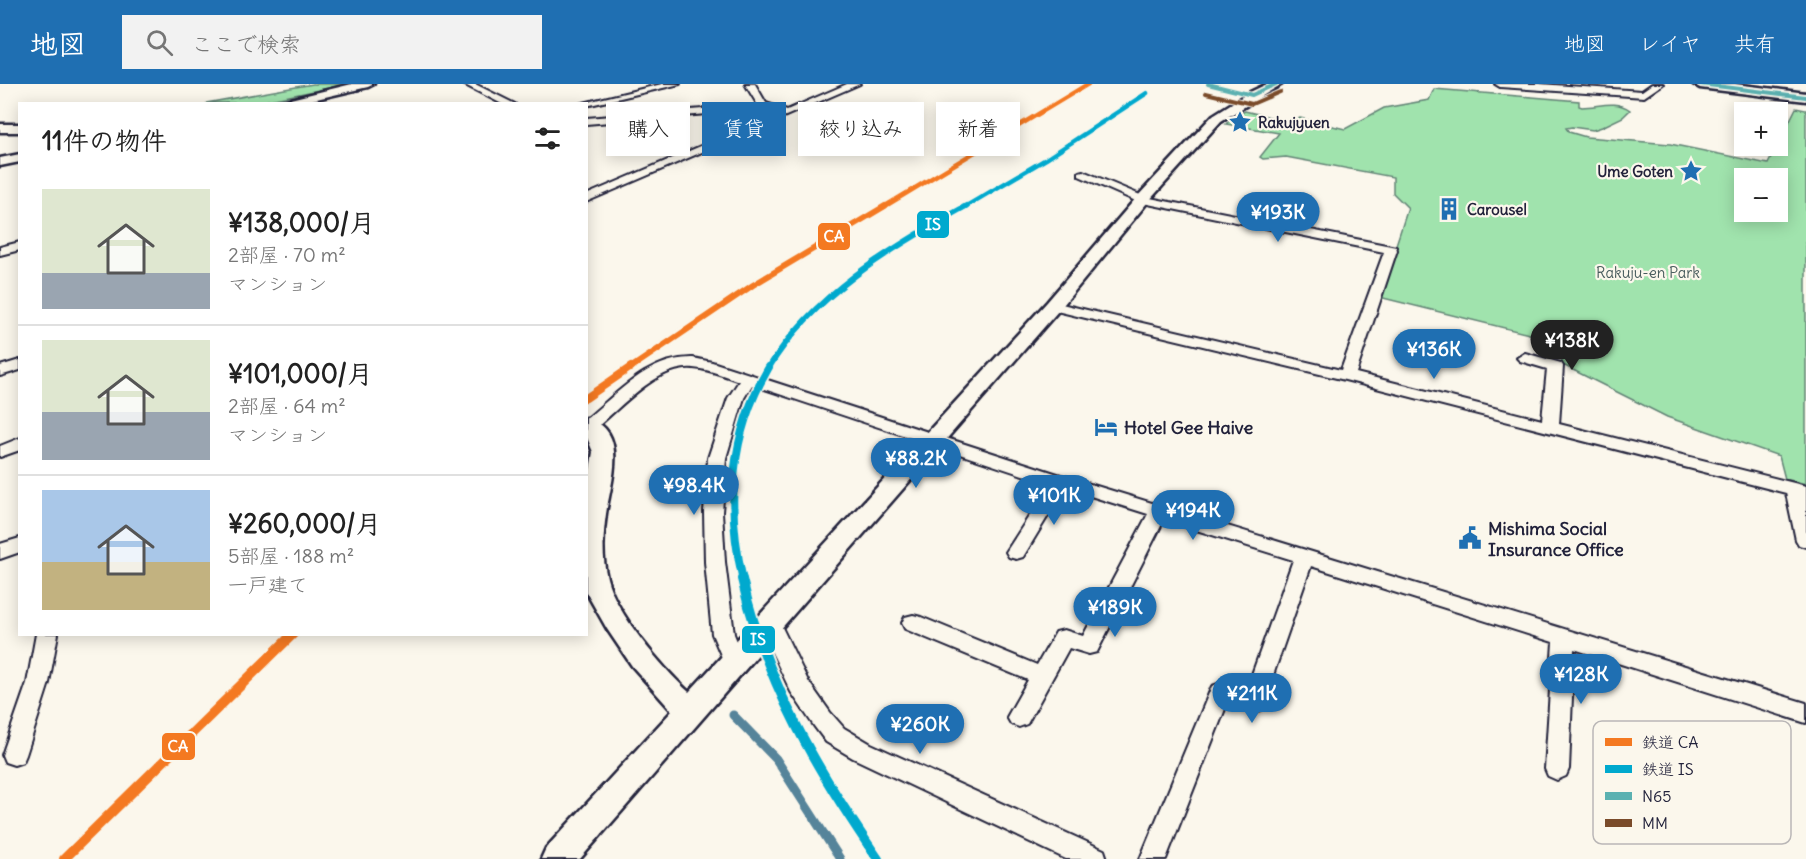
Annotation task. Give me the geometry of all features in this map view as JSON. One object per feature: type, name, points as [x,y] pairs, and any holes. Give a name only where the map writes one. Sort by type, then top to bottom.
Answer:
[{"type":"main road","points":[[1700,84],[1806,97]]},
{"type":"street","points":[[285,102],[368,84]]},
{"type":"street","points":[[468,84],[507,102]]},
{"type":"street","points":[[588,103],[675,84]]},
{"type":"street","points":[[750,84],[762,105],[788,113]]},
{"type":"street","points":[[558,859],[1053,306],[1142,200],[1217,117],[1252,95],[1276,84]]},
{"type":"street","points":[[1500,84],[1644,94],[1658,84]]},
{"type":"street","points":[[1734,84],[1790,94]]},
{"type":"street","points":[[588,198],[849,85]]},
{"type":"street","points":[[588,121],[702,112]]},
{"type":"street","points":[[0,128],[18,128]]},
{"type":"street","points":[[0,162],[18,158]]},
{"type":"street","points":[[1083,174],[1142,200],[1391,250],[1347,376]]},
{"type":"street","points":[[0,251],[18,246]]},
{"type":"street","points":[[1053,306],[1347,376],[1800,490],[1806,540]]},
{"type":"street","points":[[1525,358],[1556,366],[1550,427]]},
{"type":"street","points":[[691,709],[675,698],[636,650],[602,598],[594,578],[592,537],[595,507],[605,472],[604,446],[597,432],[588,424],[664,366],[688,362],[707,364],[1061,481],[1806,713]]},
{"type":"street","points":[[0,371],[18,366]]},
{"type":"street","points":[[734,661],[723,634],[715,562],[713,512],[717,458],[736,398],[748,378]]},
{"type":"street","points":[[0,452],[18,444]]},
{"type":"street","points":[[1016,552],[1061,481]]},
{"type":"street","points":[[1019,717],[1064,638],[1089,646],[1159,511]]},
{"type":"street","points":[[0,552],[18,545]]},
{"type":"street","points":[[1153,859],[1220,692],[1252,703],[1304,557]]},
{"type":"street","points":[[769,623],[799,686],[835,735],[862,752],[1094,859]]},
{"type":"street","points":[[913,623],[1042,676]]},
{"type":"street","points":[[14,755],[38,683],[46,636]]},
{"type":"street","points":[[1557,769],[1564,638]]},
{"type":"green space","points":[[313,84],[348,84],[260,102],[212,102]]},
{"type":"green space","name":"Rakuju-en Park","points":[[1434,89],[1579,101],[1579,106],[1582,107],[1618,105],[1630,110],[1623,117],[1602,127],[1593,130],[1566,128],[1569,132],[1586,137],[1670,144],[1768,164],[1772,156],[1788,156],[1788,124],[1796,108],[1806,110],[1806,484],[1785,479],[1779,456],[1667,417],[1561,364],[1563,353],[1559,351],[1560,347],[1545,338],[1379,297],[1408,208],[1393,193],[1393,177],[1286,157],[1263,159],[1260,157],[1279,133],[1226,124],[1233,117],[1245,111],[1291,122],[1300,118],[1345,129],[1384,108],[1429,100]]},
{"type":"waterway","points":[[733,715],[776,759],[840,859]]},
{"type":"rail line","name":"CA","points":[[588,397],[753,285],[1088,84]]},
{"type":"rail line","name":"IS","points":[[878,859],[826,781],[803,741],[764,657],[750,613],[740,567],[733,508],[735,461],[742,425],[759,384],[784,346],[815,311],[848,281],[907,240],[1028,170],[1147,93]]},
{"type":"rail line","name":"CA","points":[[64,859],[291,636]]},
{"type":"transit line","name":"N65","points":[[1208,84],[1252,95],[1276,84]]},
{"type":"transit line","name":"N65","points":[[1700,84],[1806,97]]},
{"type":"transit line","name":"MM","points":[[1206,93],[1252,104],[1280,92]]},
{"type":"place","name":"Rakujyuen","points":[[1240,122]]},
{"type":"place","name":"Ume Goten","points":[[1691,171]]},
{"type":"place","name":"Carousel","points":[[1449,209]]},
{"type":"place","name":"Hotel Gee Haive","points":[[1106,427]]},
{"type":"place","name":"Mishima Social Insurance Office","points":[[1470,538]]}]
